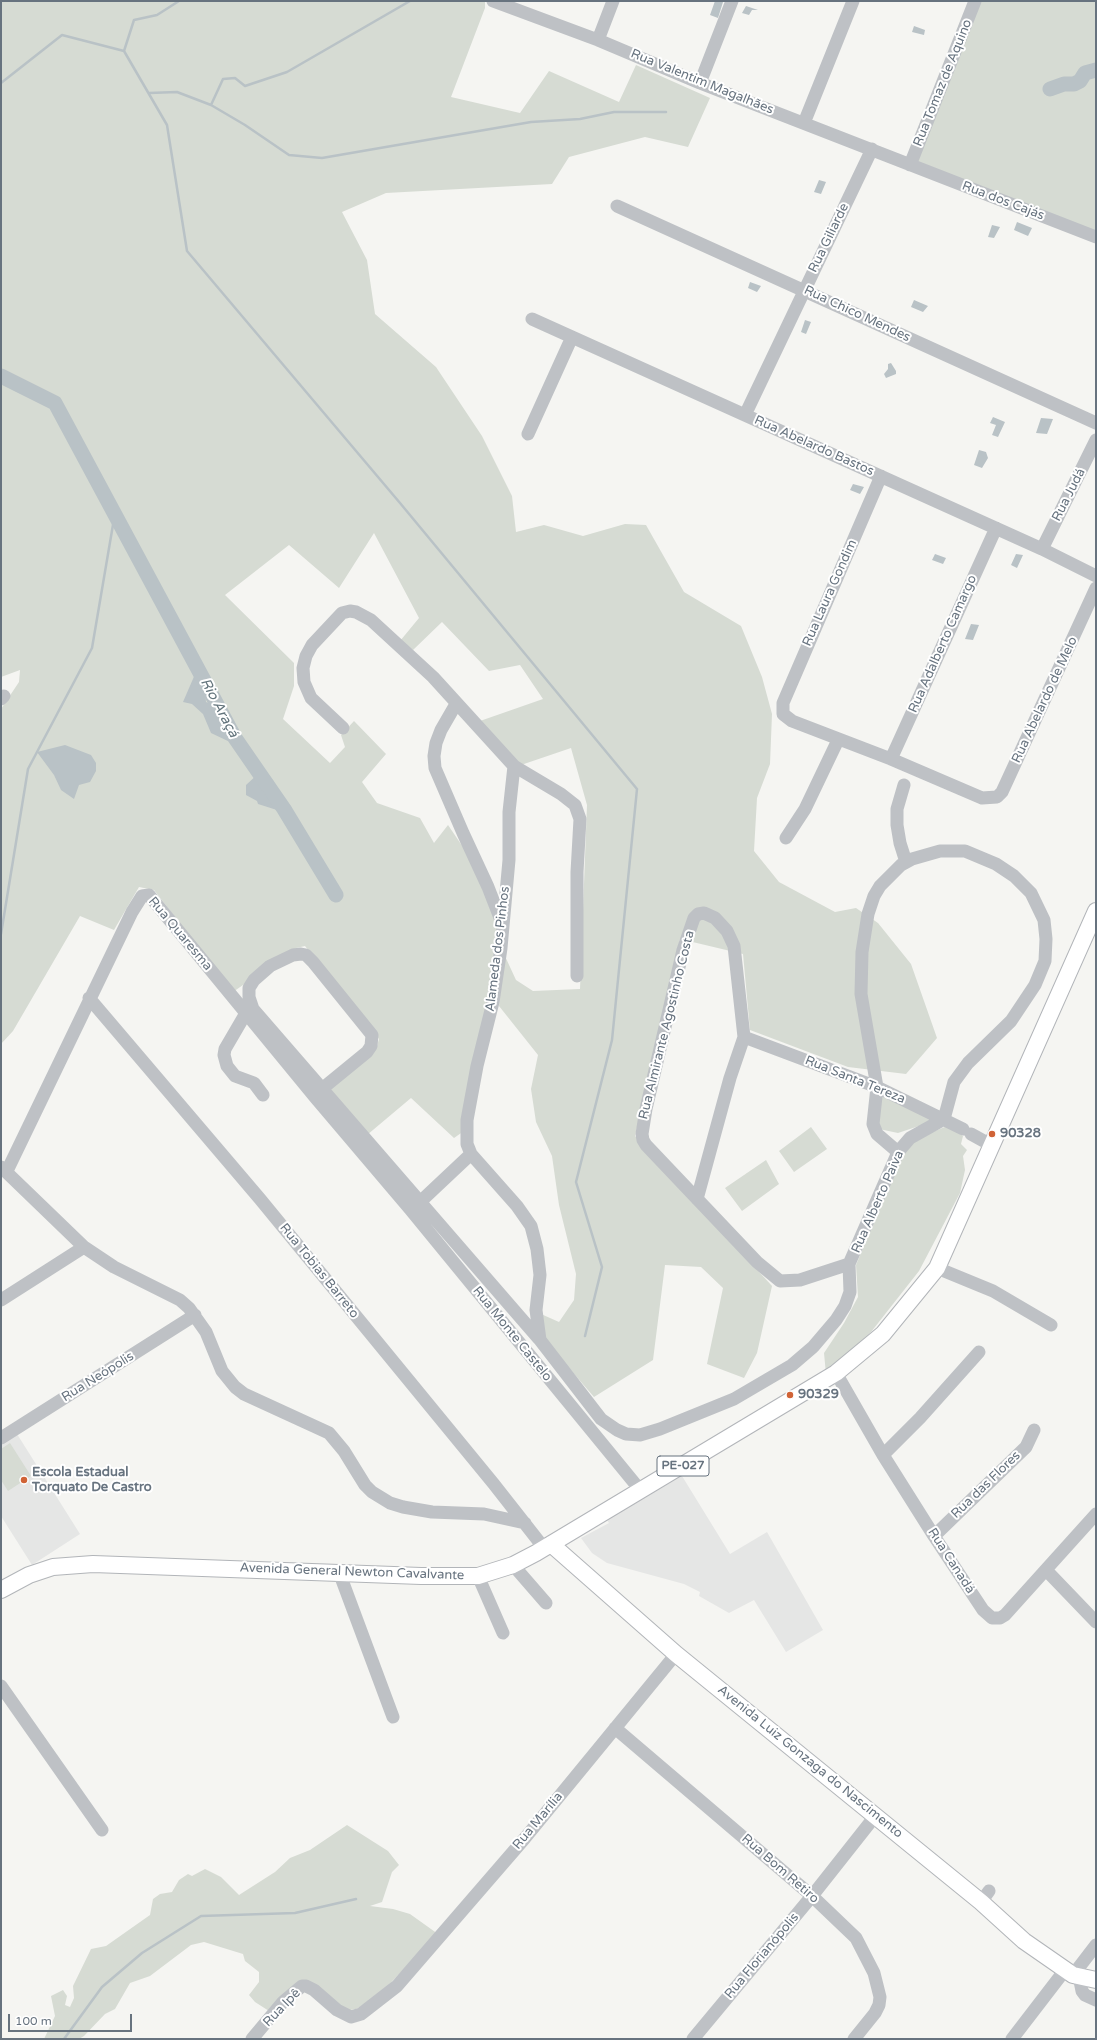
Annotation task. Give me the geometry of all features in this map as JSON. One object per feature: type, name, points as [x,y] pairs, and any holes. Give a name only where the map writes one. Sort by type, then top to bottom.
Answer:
[{"type":"main road","name":"Avenida General Newton Cavalvante","points":[[1,1590],[30,1575],[47,1569],[83,1564],[142,1564],[421,1576],[478,1576],[513,1565],[547,1546],[836,1373],[882,1334],[937,1268],[990,1145],[1096,911]]},
{"type":"main road","name":"Avenida Luiz Gonzaga do Nascimento","points":[[547,1546],[676,1654],[876,1816],[985,1896],[1024,1941],[1072,1974]]},
{"type":"main road","points":[[1072,1974],[1096,1980]]},
{"type":"street","name":"Rua Valentim Magalhães","points":[[492,1],[598,40],[700,83],[910,164]]},
{"type":"street","points":[[598,40],[614,1]]},
{"type":"street","points":[[700,83],[732,1]]},
{"type":"street","points":[[804,122],[853,1]]},
{"type":"street","name":"Rua Tomaz de Aquino","points":[[910,164],[975,1]]},
{"type":"street","name":"Rua Giliarde","points":[[746,415],[804,289],[872,149]]},
{"type":"street","name":"Rua dos Cajás","points":[[910,164],[1096,237]]},
{"type":"street","name":"Rua Chico Mendes","points":[[617,206],[804,289],[1096,423]]},
{"type":"street","name":"Rua Abelardo Bastos","points":[[532,319],[996,528],[1096,576]]},
{"type":"street","points":[[528,434],[572,337]]},
{"type":"street","name":"Rua Judá","points":[[1042,549],[1096,440]]},
{"type":"street","name":"Rua Laura Gondim","points":[[838,740],[792,721],[781,711],[811,634],[881,476]]},
{"type":"street","name":"Rua Adalberto Camargo","points":[[891,759],[996,528]]},
{"type":"street","name":"Rua Abelardo de Melo","points":[[891,759],[982,798],[997,796],[1002,792],[1096,588]]},
{"type":"street","points":[[343,728],[310,698],[304,682],[303,668],[306,656],[312,645],[342,613],[350,611],[356,612],[371,620],[434,677],[456,704],[514,766],[570,800],[578,812],[580,830],[577,845],[577,976]]},
{"type":"street","points":[[456,704],[440,730],[434,756],[436,768],[463,833],[488,887],[503,927]]},
{"type":"street","points":[[786,838],[805,809],[838,740],[891,759]]},
{"type":"street","name":"Alameda dos Pinhos","points":[[471,1154],[467,1144],[468,1120],[477,1066],[493,1002],[503,927],[509,860],[509,812],[514,766]]},
{"type":"street","points":[[904,785],[897,809],[897,825],[900,843],[906,862]]},
{"type":"street","points":[[898,1152],[880,1138],[874,1129],[877,1087],[861,994],[862,952],[868,914],[874,896],[890,875],[906,862],[940,851],[965,851],[996,864],[1014,876],[1031,894],[1044,920],[1046,939],[1045,961],[1035,986],[1011,1021],[968,1063],[954,1082],[944,1119]]},
{"type":"street","name":"Rua Quaresma","points":[[4,1169],[132,912],[142,896],[146,894],[153,898],[246,1013],[383,1177]]},
{"type":"street","name":"Rua Almirante Agostinho Costa","points":[[744,1037],[734,946],[727,931],[715,918],[704,913],[698,914],[694,918],[683,950],[652,1080],[642,1134],[646,1145],[757,1262],[780,1281],[800,1280],[850,1264]]},
{"type":"street","points":[[323,1088],[368,1052],[371,1046],[372,1035],[306,954],[294,955],[270,966],[254,980],[249,988],[250,1004],[253,1009],[540,1340],[601,1419],[626,1434],[640,1435],[714,1409],[792,1365],[813,1347],[836,1320],[845,1306],[850,1292],[850,1264]]},
{"type":"street","name":"Rua Tobias Barreto","points":[[89,998],[260,1199],[525,1523],[547,1546]]},
{"type":"street","points":[[246,1013],[225,1049],[224,1055],[227,1066],[236,1076],[254,1083],[263,1095]]},
{"type":"street","points":[[697,1199],[730,1078],[744,1037]]},
{"type":"street","name":"Rua Santa Tereza","points":[[744,1037],[877,1087],[944,1119],[990,1145]]},
{"type":"street","name":"Rua Alberto Paiva","points":[[850,1264],[898,1152],[910,1138],[944,1119]]},
{"type":"street","points":[[420,1202],[471,1154],[517,1206],[531,1226],[540,1275],[536,1321],[540,1340]]},
{"type":"street","points":[[4,1169],[60,1226],[84,1247],[114,1267],[180,1300],[195,1315],[206,1332],[222,1371],[236,1388],[244,1394],[329,1434],[344,1451],[365,1485],[372,1492],[390,1503],[403,1507],[432,1512],[484,1514],[525,1523]]},
{"type":"street","name":"Rua Monte Castelo","points":[[383,1177],[641,1491]]},
{"type":"street","points":[[1,1300],[84,1247]]},
{"type":"street","points":[[937,1268],[993,1291],[1051,1325]]},
{"type":"street","name":"Rua Neópolis","points":[[1,1438],[195,1315]]},
{"type":"street","points":[[883,1455],[920,1418],[979,1352]]},
{"type":"street","name":"Rua Canadá","points":[[836,1373],[883,1455],[934,1536],[983,1610],[992,1618],[1000,1618],[1005,1615],[1096,1514]]},
{"type":"street","name":"Rua das Flores","points":[[934,1536],[1026,1446],[1034,1430]]},
{"type":"street","points":[[513,1565],[546,1603]]},
{"type":"street","points":[[1046,1570],[1096,1622]]},
{"type":"street","points":[[339,1572],[393,1717]]},
{"type":"street","points":[[478,1576],[503,1633]]},
{"type":"street","name":"Rua Marília","points":[[314,1990],[337,2010],[352,2017],[361,2014],[397,1986],[525,1838],[676,1654]]},
{"type":"street","points":[[1,1686],[102,1830]]},
{"type":"street","name":"Rua Bom Retiro","points":[[615,1728],[812,1896],[856,1938],[879,1986],[879,2005],[854,2039]]},
{"type":"street","name":"Rua Florianópolis","points":[[692,2039],[812,1896],[876,1816]]},
{"type":"street","points":[[1012,2039],[1072,1974],[1096,1945]]},
{"type":"street","points":[[1072,1974],[1085,1995],[1096,2000]]},
{"type":"street","name":"Rua Ipê","points":[[252,2039],[283,2002],[298,1989],[306,1986],[314,1990]]},
{"type":"shaded area","points":[[1,1],[485,1],[485,8],[451,97],[520,113],[549,71],[619,102],[636,65],[710,98],[688,147],[645,137],[569,157],[552,184],[386,193],[342,212],[367,260],[375,314],[436,367],[482,436],[512,496],[516,532],[544,525],[583,536],[625,524],[646,525],[684,592],[741,626],[762,677],[772,714],[770,764],[757,798],[754,851],[779,882],[835,912],[856,908],[878,923],[911,964],[937,1038],[906,1074],[848,1067],[750,1030],[743,954],[680,939],[635,1136],[772,1286],[757,1353],[744,1378],[707,1364],[723,1288],[701,1267],[665,1265],[653,1360],[594,1397],[544,1339],[541,1314],[559,1322],[574,1300],[576,1274],[559,1205],[552,1156],[536,1122],[531,1089],[538,1055],[499,1006],[504,954],[516,980],[533,991],[580,989],[587,805],[571,748],[521,765],[480,721],[543,699],[520,665],[489,671],[442,622],[413,650],[400,641],[419,618],[374,533],[339,588],[289,545],[225,595],[294,663],[294,686],[283,719],[330,763],[345,747],[341,735],[354,721],[386,754],[362,782],[377,803],[420,818],[434,843],[448,825],[467,853],[500,930],[464,1131],[454,1138],[411,1098],[367,1135],[327,1088],[377,1046],[379,1039],[305,946],[296,948],[233,992],[154,890],[139,887],[114,930],[80,916],[13,1031],[1,1044],[1,709],[19,682],[20,670],[1,677]]},
{"type":"shaded area","points":[[715,1],[723,2],[718,18],[710,15]]},
{"type":"shaded area","points":[[980,1],[1096,1],[1096,232],[916,163]]},
{"type":"shaded area","points":[[746,6],[758,10],[752,10],[749,15],[742,13]]},
{"type":"shaded area","points":[[914,26],[925,30],[924,35],[912,32]]},
{"type":"shaded area","points":[[819,180],[826,182],[821,194],[814,192]]},
{"type":"shaded area","points":[[1017,222],[1032,228],[1028,236],[1014,230]]},
{"type":"shaded area","points":[[992,225],[1000,227],[994,238],[988,237]]},
{"type":"shaded area","points":[[750,282],[761,286],[757,292],[748,288]]},
{"type":"shaded area","points":[[914,300],[928,306],[923,312],[911,307]]},
{"type":"shaded area","points":[[805,320],[811,322],[806,334],[801,332]]},
{"type":"shaded area","points":[[891,363],[896,371],[896,374],[886,378],[884,374],[888,369],[888,364]]},
{"type":"shaded area","points":[[993,417],[1005,422],[998,437],[992,435],[996,425],[990,423]]},
{"type":"shaded area","points":[[1041,418],[1053,419],[1047,434],[1036,433]]},
{"type":"shaded area","points":[[979,450],[986,452],[988,458],[982,468],[974,465]]},
{"type":"shaded area","points":[[853,484],[864,487],[860,494],[850,490]]},
{"type":"shaded area","points":[[935,554],[946,558],[943,564],[932,560]]},
{"type":"shaded area","points":[[1016,554],[1023,555],[1017,568],[1011,565]]},
{"type":"shaded area","points":[[971,624],[979,625],[973,640],[965,639]]},
{"type":"shaded area","points":[[199,665],[203,672],[206,702],[215,706],[231,724],[235,738],[230,742],[211,733],[203,714],[192,704],[183,702]]},
{"type":"shaded area","points":[[65,745],[91,755],[96,763],[96,771],[90,782],[79,785],[74,799],[61,790],[54,775],[37,752]]},
{"type":"shaded area","points":[[259,773],[273,780],[276,792],[273,796],[276,804],[282,805],[284,809],[282,818],[280,811],[258,804],[257,801],[246,795],[246,785]]},
{"type":"shaded area","points":[[879,1090],[933,1117],[925,1124],[898,1133],[879,1129]]},
{"type":"shaded area","points":[[947,1126],[963,1136],[961,1144],[967,1150],[963,1156],[965,1170],[960,1193],[919,1271],[871,1332],[826,1374],[824,1353],[844,1323],[858,1297],[856,1265],[895,1170],[911,1141]]},
{"type":"shaded area","points":[[811,1127],[827,1149],[794,1172],[779,1151]]},
{"type":"shaded area","points":[[766,1160],[779,1184],[742,1211],[725,1188]]},
{"type":"shaded area","name":"Escola Estadual Torquato De Castro","points":[[17,1434],[80,1534],[32,1565],[1,1516],[1,1445]]},
{"type":"shaded area","points":[[10,1443],[31,1476],[8,1491],[1,1480],[1,1449]]},
{"type":"shaded area","points":[[682,1476],[730,1554],[767,1532],[823,1630],[786,1652],[754,1600],[729,1613],[699,1596],[700,1592],[684,1584],[607,1563],[592,1553],[581,1538],[609,1523],[607,1520]]},
{"type":"shaded area","points":[[347,1825],[388,1851],[399,1865],[392,1872],[382,1902],[370,1906],[393,1909],[410,1914],[438,1934],[374,2000],[356,2009],[344,2011],[300,1983],[269,2011],[255,2002],[249,1995],[259,1982],[259,1972],[245,1961],[243,1954],[204,1942],[191,1945],[150,1976],[130,1983],[115,2009],[105,2014],[84,2036],[79,2039],[44,2039],[55,2016],[51,1996],[63,1990],[67,1996],[65,2005],[70,2007],[74,1998],[73,1986],[91,1949],[106,1946],[150,1915],[153,1899],[160,1894],[172,1892],[179,1880],[188,1874],[192,1876],[205,1869],[221,1877],[239,1895],[275,1872],[290,1858],[310,1850]]},
{"type":"waterway","points":[[124,51],[134,20],[157,15],[179,1]]},
{"type":"waterway","points":[[211,105],[223,79],[235,78],[245,86],[287,72],[410,1]]},
{"type":"waterway","points":[[1,83],[62,35],[124,51],[167,125],[187,251],[400,503],[637,789],[612,1040],[576,1182],[602,1267],[585,1336]]},
{"type":"waterway","points":[[1050,89],[1064,84],[1074,84],[1080,81],[1085,73],[1096,70]]},
{"type":"waterway","points":[[149,93],[177,92],[211,105],[245,125],[289,155],[322,158],[531,122],[580,119],[614,112],[666,112]]},
{"type":"waterway","name":"Rio Araçá","points":[[1,376],[55,403],[235,738],[284,809],[336,895]]},
{"type":"waterway","name":"Rio Araçá","points":[[1,934],[28,769],[92,648],[115,513]]},
{"type":"waterway","points":[[64,2039],[102,1987],[142,1953],[201,1916],[295,1913],[356,1899]]},
{"type":"place","name":"90328","points":[[992,1134]]},
{"type":"place","name":"90329","points":[[790,1395]]},
{"type":"place","name":"Escola Estadual Torquato De Castro","points":[[24,1480]]}]
